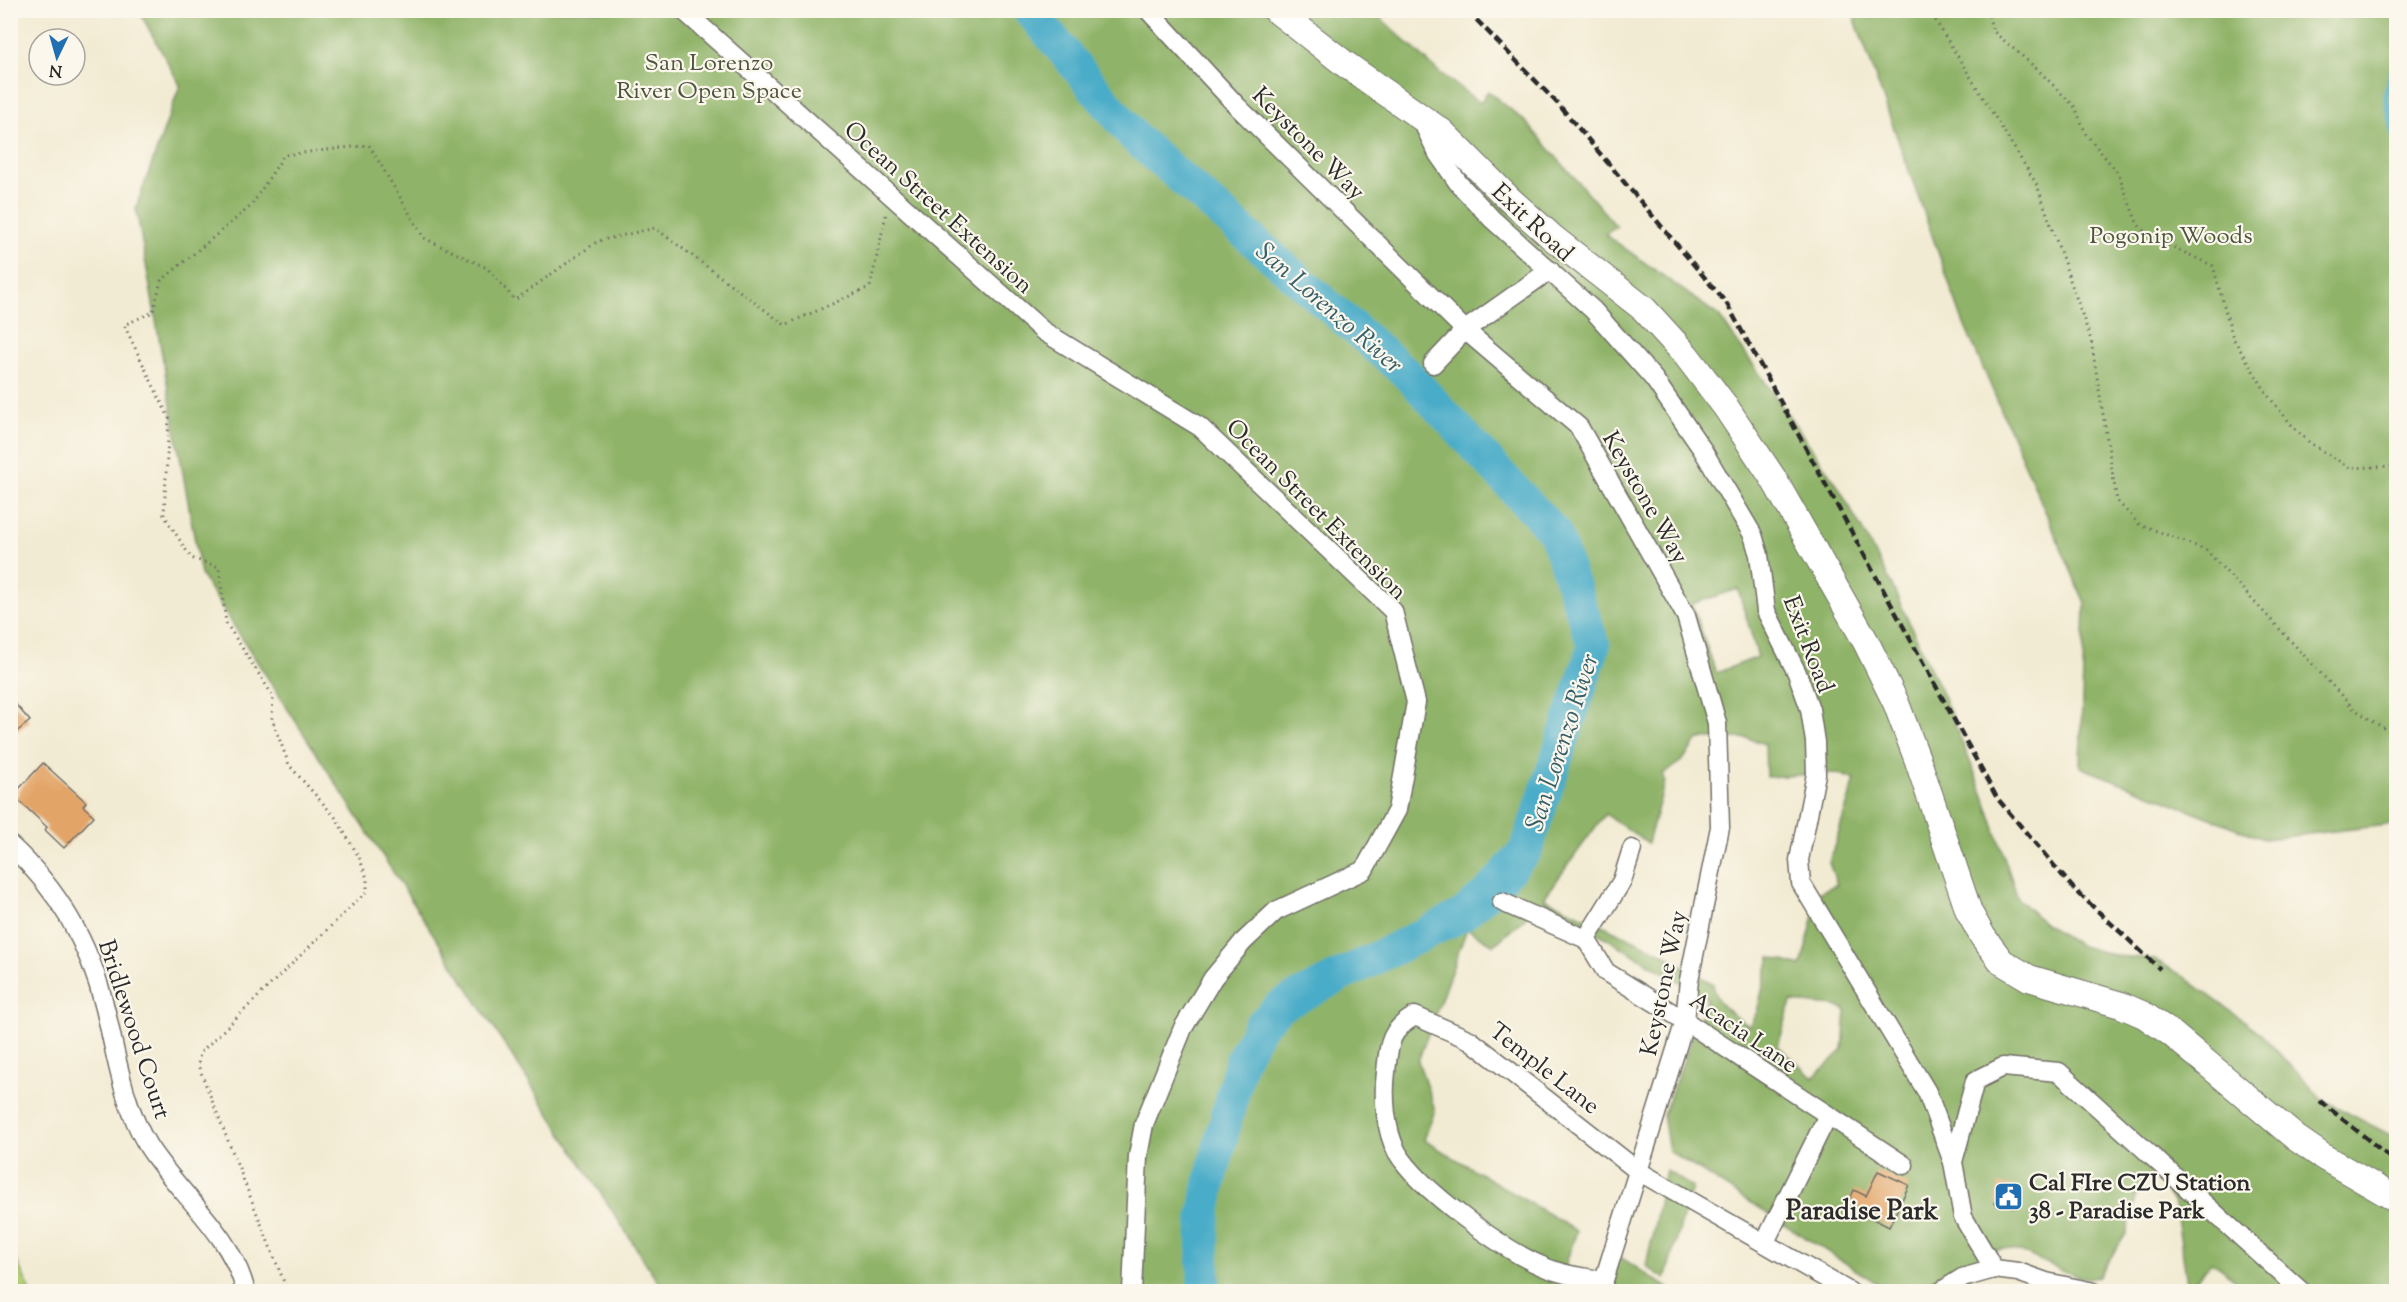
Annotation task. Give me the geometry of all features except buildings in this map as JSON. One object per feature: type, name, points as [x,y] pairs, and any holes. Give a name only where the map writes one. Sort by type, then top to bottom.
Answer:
[{"type":"main road","points":[[1276,10],[1336,57],[1442,132],[1509,199],[1553,238],[1644,309],[1686,354],[1725,406],[1773,478],[1866,642],[1896,703],[1969,912],[1983,937],[2002,962],[2028,978],[2129,1009],[2172,1034],[2325,1158],[2397,1198]]},
{"type":"street","name":"Ocean Street Extension","points":[[683,10],[1043,331],[1200,427],[1393,611],[1416,702],[1397,810],[1364,870],[1276,911],[1243,942],[1214,978],[1183,1028],[1143,1124],[1137,1156],[1132,1292]]},
{"type":"street","name":"Keystone Way","points":[[1148,10],[1238,107],[1465,330],[1579,427],[1686,616],[1717,723],[1720,827],[1689,980],[1685,1021],[1604,1280]]},
{"type":"street","name":"Exit Road","points":[[1419,115],[1438,154],[1459,184],[1492,219],[1550,270],[1622,339],[1654,379],[1702,449],[1753,535],[1759,555],[1766,611],[1797,673],[1810,709],[1815,742],[1816,774],[1799,860],[1801,883],[1927,1092],[1953,1162],[1963,1217],[1994,1269]]},
{"type":"street","points":[[1433,364],[1465,330],[1550,270]]},
{"type":"street","name":"Bridlewood Court","points":[[10,845],[44,880],[78,932],[91,960],[104,1004],[126,1098],[147,1144],[171,1178],[227,1243],[241,1270],[246,1292]]},
{"type":"street","points":[[1502,902],[1586,939],[1622,882],[1632,849]]},
{"type":"street","name":"Acacia Lane","points":[[1586,939],[1606,972],[1685,1021],[1827,1117],[1904,1165]]},
{"type":"street","name":"Temple Lane","points":[[1604,1280],[1579,1278],[1544,1267],[1510,1250],[1419,1181],[1396,1150],[1388,1124],[1384,1088],[1390,1040],[1402,1023],[1416,1016],[1470,1040],[1638,1171]]},
{"type":"street","points":[[1953,1162],[1975,1081],[2003,1067],[2060,1072],[2302,1292]]},
{"type":"street","points":[[1765,1242],[1827,1117]]},
{"type":"street","points":[[1638,1171],[1850,1292]]},
{"type":"street","points":[[1940,1292],[1962,1278],[1994,1269],[2018,1272],[2046,1282],[2094,1292]]},
{"type":"path","points":[[1929,10],[2037,185],[2091,340],[2117,501],[2139,524],[2206,550],[2354,709],[2397,736]]},
{"type":"path","points":[[1987,10],[1993,31],[2037,69],[2075,107],[2086,134],[2118,173],[2137,224],[2147,235],[2213,266],[2233,338],[2269,397],[2295,429],[2310,443],[2350,468],[2397,466]]},
{"type":"path","points":[[288,1292],[198,1065],[200,1053],[366,891],[367,878],[359,857],[335,817],[289,765],[272,718],[273,696],[226,623],[219,567],[191,558],[164,515],[169,418],[124,325],[153,312],[161,281],[250,206],[284,155],[369,145],[424,238],[487,268],[515,300],[598,241],[655,228],[784,325],[870,287],[891,196]]},
{"type":"green space","name":"San Lorenzo River Open Space","points":[[139,11],[1373,11],[1439,72],[1480,103],[1488,91],[1527,123],[1617,227],[1605,234],[1719,316],[1838,486],[1888,577],[1944,698],[1984,796],[2018,899],[2046,925],[2079,945],[2116,956],[2154,959],[2181,975],[2258,1031],[2323,1100],[2396,1138],[2396,1291],[2236,1291],[2241,1284],[2211,1262],[2188,1289],[2175,1205],[2154,1171],[2140,1183],[2126,1234],[2098,1277],[2071,1274],[2026,1254],[2000,1249],[1985,1258],[1961,1291],[1889,1291],[1669,1151],[1663,1115],[1707,998],[1544,901],[1494,945],[1467,929],[1418,1061],[1435,1110],[1424,1140],[1577,1231],[1560,1280],[1579,1291],[664,1291],[201,575],[136,208],[180,85]],"holes":[[[1738,589],[1758,657],[1716,673],[1692,604]],[[1747,738],[1765,744],[1766,777],[1837,773],[1855,780],[1829,863],[1837,884],[1820,892],[1801,966],[1770,957],[1757,1012],[1749,1026],[1721,1004],[1714,992],[1713,984],[1664,954],[1544,898],[1605,814],[1648,843],[1665,781],[1663,774],[1683,760],[1698,739]],[[1791,1002],[1836,1006],[1846,1010],[1843,1050],[1813,1078],[1778,1046]]]},
{"type":"green space","name":"Pogonip Woods","points":[[1852,11],[2396,11],[2396,824],[2264,839],[2080,767],[2085,603],[1963,322]]},
{"type":"green space","points":[[1666,1170],[1692,1187],[1665,1279],[1646,1266]]},
{"type":"green space","points":[[11,1250],[30,1289],[29,1291],[11,1291]]},
{"type":"green space","points":[[1614,1253],[1672,1291],[1601,1292]]},
{"type":"waterway","name":"San Lorenzo River","points":[[1029,10],[1136,139],[1407,374],[1555,533],[1594,646],[1526,850],[1489,892],[1462,915],[1280,1006],[1259,1027],[1241,1061],[1209,1186],[1203,1224],[1204,1292]]},
{"type":"waterway","points":[[2396,59],[2385,93],[2396,143]]},
{"type":"railway","points":[[1467,10],[1559,105],[1727,304],[1997,798],[2073,888],[2160,969]]},
{"type":"railway","points":[[2320,1101],[2396,1162]]},
{"type":"place","name":"Cal FIre CZU Station 38 - Paradise Park","points":[[2008,1196]]},
{"type":"district","name":"Paradise Park","points":[[1862,1210]]}]
